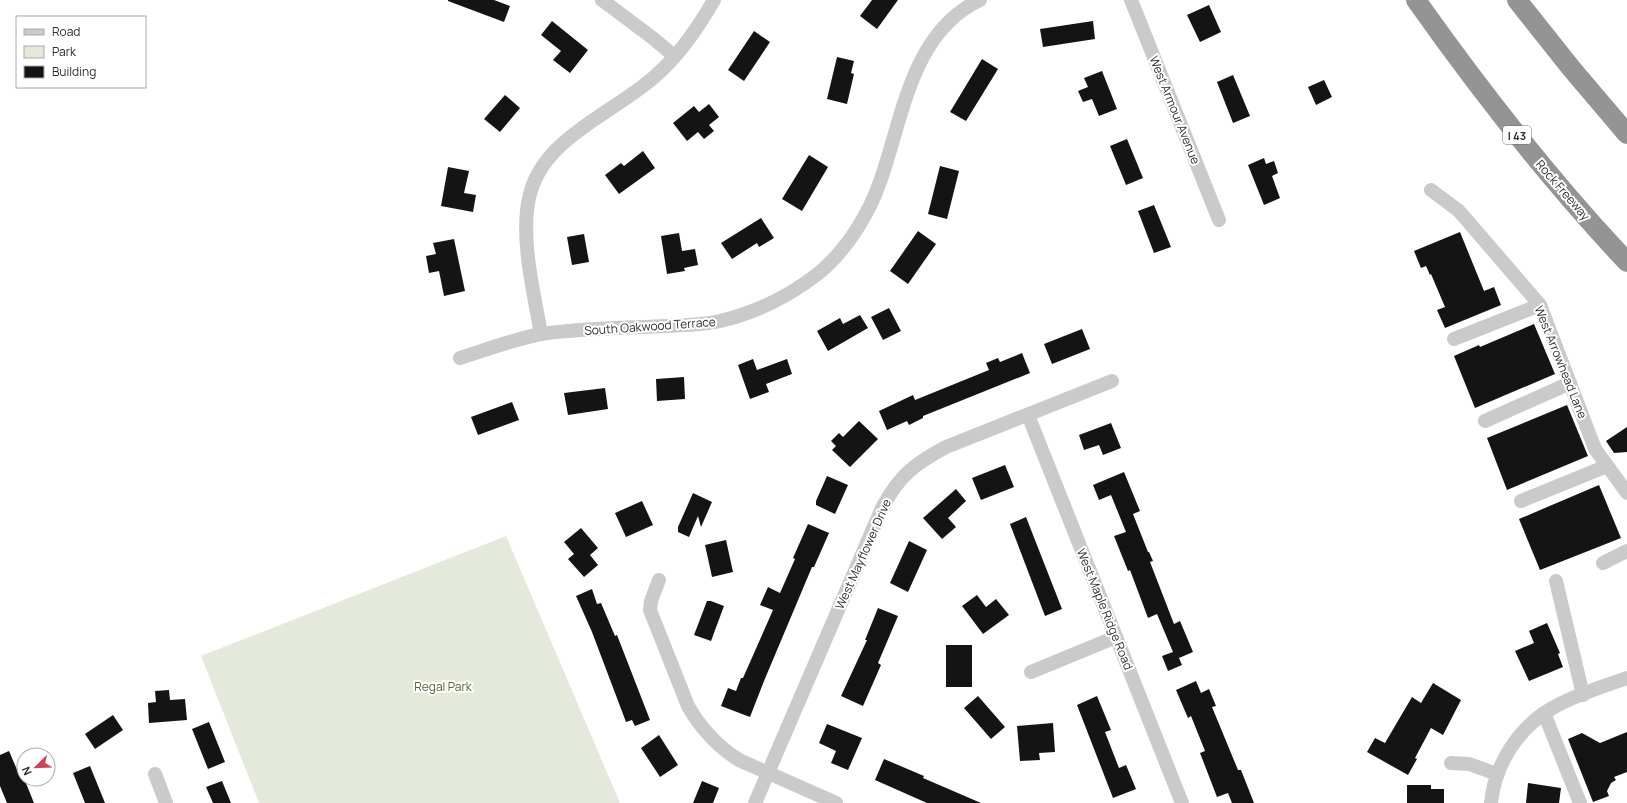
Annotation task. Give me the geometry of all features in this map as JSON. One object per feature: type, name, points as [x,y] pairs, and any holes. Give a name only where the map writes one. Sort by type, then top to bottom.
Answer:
[{"type":"highway","name":"Rock Freeway","points":[[1416,0],[1445,41],[1533,156],[1598,232],[1627,262]]},
{"type":"highway","points":[[1517,0],[1627,134]]},
{"type":"street","points":[[602,0],[674,56]]},
{"type":"street","points":[[541,334],[528,257],[526,234],[527,209],[533,182],[538,172],[547,160],[568,139],[646,84],[674,56],[707,13],[714,0]]},
{"type":"street","name":"South Oakwood Terrace","points":[[460,358],[541,334],[720,321],[769,305],[792,292],[815,276],[830,263],[844,247],[859,225],[881,180],[916,70],[930,45],[952,17],[968,5],[980,0]]},
{"type":"street","name":"West Armour Avenue","points":[[1131,0],[1219,220]]},
{"type":"street","name":"West Arrowhead Lane","points":[[1431,190],[1459,211],[1540,304],[1594,449],[1627,493]]},
{"type":"street","points":[[1454,339],[1540,304]]},
{"type":"street","name":"West Mayflower Drive","points":[[755,803],[882,508],[899,481],[919,462],[946,447],[1112,381]]},
{"type":"street","points":[[1485,421],[1570,383]]},
{"type":"street","name":"West Maple Ridge Road","points":[[1028,414],[1182,803]]},
{"type":"street","points":[[1521,501],[1607,466]]},
{"type":"street","points":[[1603,563],[1627,551]]},
{"type":"street","points":[[659,580],[651,601],[650,610],[688,706],[697,721],[725,751],[739,760],[767,774],[836,803]]},
{"type":"street","points":[[1556,581],[1583,695]]},
{"type":"street","points":[[1032,672],[1116,637]]},
{"type":"street","points":[[1491,803],[1497,774],[1505,757],[1514,742],[1528,727],[1544,713],[1557,705],[1627,678]]},
{"type":"street","points":[[1544,713],[1580,803]]},
{"type":"street","points":[[1451,763],[1469,764],[1497,774]]},
{"type":"street","points":[[155,774],[166,803]]},
{"type":"green space","name":"Regal Park","points":[[506,536],[620,803],[259,803],[201,656]]},
{"type":"building","points":[[448,0],[494,0],[510,6],[504,22]]},
{"type":"building","points":[[872,0],[898,0],[877,29],[860,16]]},
{"type":"building","points":[[1209,5],[1221,32],[1200,42],[1187,15]]},
{"type":"building","points":[[552,21],[588,50],[570,73],[553,60],[561,51],[541,35]]},
{"type":"building","points":[[1093,21],[1095,39],[1043,47],[1040,29]]},
{"type":"building","points":[[754,31],[770,42],[744,81],[728,70]]},
{"type":"building","points":[[837,57],[854,61],[851,73],[854,74],[847,104],[827,99]]},
{"type":"building","points":[[982,59],[998,69],[966,121],[950,112]]},
{"type":"building","points":[[1102,71],[1117,109],[1099,116],[1092,99],[1083,102],[1078,91],[1088,87],[1084,78]]},
{"type":"building","points":[[1233,75],[1250,116],[1233,123],[1217,82]]},
{"type":"building","points":[[1324,80],[1332,97],[1316,105],[1308,87]]},
{"type":"building","points":[[505,95],[520,108],[500,132],[484,119]]},
{"type":"building","points":[[709,104],[719,117],[709,125],[714,131],[704,139],[698,132],[687,141],[673,123],[694,106],[699,112]]},
{"type":"building","points":[[1127,139],[1143,178],[1126,185],[1110,146]]},
{"type":"building","points":[[643,151],[655,168],[619,194],[605,175],[621,163],[624,166]]},
{"type":"building","points":[[809,155],[828,167],[802,211],[782,199]]},
{"type":"building","points":[[1264,158],[1266,164],[1274,161],[1278,173],[1272,176],[1280,198],[1264,205],[1248,165]]},
{"type":"building","points":[[940,166],[959,171],[947,219],[928,214]]},
{"type":"building","points":[[448,167],[469,171],[464,193],[476,195],[473,212],[441,206]]},
{"type":"building","points":[[1154,205],[1171,247],[1154,253],[1138,211]]},
{"type":"building","points":[[761,218],[774,238],[759,247],[757,243],[732,259],[721,243]]},
{"type":"building","points":[[918,231],[936,244],[908,284],[890,271]]},
{"type":"building","points":[[1460,232],[1484,291],[1494,287],[1501,305],[1445,328],[1437,310],[1445,307],[1431,274],[1430,275],[1426,266],[1421,268],[1414,251]]},
{"type":"building","points":[[679,233],[682,251],[695,249],[698,265],[684,268],[685,271],[667,274],[661,236]]},
{"type":"building","points":[[584,234],[589,262],[572,265],[567,237]]},
{"type":"building","points":[[454,239],[465,291],[444,296],[439,271],[429,273],[426,256],[436,254],[433,243]]},
{"type":"building","points":[[889,308],[901,331],[883,340],[871,317]]},
{"type":"building","points":[[860,315],[868,328],[828,351],[817,331],[840,318],[843,324]]},
{"type":"building","points":[[1534,324],[1555,374],[1475,408],[1454,356],[1479,345],[1480,347]]},
{"type":"building","points":[[1082,329],[1090,349],[1052,364],[1044,344]]},
{"type":"building","points":[[1022,353],[1030,373],[923,416],[923,418],[909,425],[907,421],[887,430],[879,411],[913,395],[915,400],[989,370],[986,363],[998,358],[1000,362]]},
{"type":"building","points":[[753,359],[757,370],[787,359],[792,374],[766,384],[769,392],[750,399],[738,365]]},
{"type":"building","points":[[684,377],[685,399],[657,401],[656,379]]},
{"type":"building","points":[[605,388],[608,409],[568,415],[564,393]]},
{"type":"building","points":[[512,402],[519,420],[478,435],[471,417]]},
{"type":"building","points":[[1567,405],[1588,456],[1507,490],[1487,438]]},
{"type":"building","points":[[859,421],[878,439],[850,467],[832,450],[836,446],[831,441],[839,433],[843,437]]},
{"type":"building","points":[[1111,423],[1121,448],[1103,455],[1099,445],[1084,450],[1079,435]]},
{"type":"building","points":[[1627,427],[1627,452],[1614,453],[1606,441]]},
{"type":"building","points":[[1005,465],[1014,487],[981,500],[972,478]]},
{"type":"building","points":[[1124,472],[1140,511],[1133,514],[1153,561],[1150,562],[1174,624],[1180,621],[1193,652],[1179,658],[1182,665],[1168,671],[1162,656],[1173,652],[1157,614],[1148,618],[1130,570],[1128,571],[1114,536],[1126,532],[1111,495],[1099,500],[1093,485]]},
{"type":"building","points":[[827,476],[848,485],[835,514],[816,505],[816,501]]},
{"type":"building","points":[[1599,485],[1621,538],[1540,570],[1519,519]]},
{"type":"building","points":[[956,489],[966,501],[948,518],[956,527],[942,539],[923,518]]},
{"type":"building","points":[[693,493],[712,502],[701,527],[698,516],[689,537],[678,532],[678,527]]},
{"type":"building","points":[[642,501],[653,525],[626,537],[615,513]]},
{"type":"building","points":[[1026,517],[1062,609],[1045,616],[1010,524]]},
{"type":"building","points":[[808,524],[829,533],[814,567],[812,567],[750,717],[721,706],[728,688],[736,691],[773,610],[760,605],[768,587],[780,593]]},
{"type":"building","points":[[581,528],[598,548],[590,555],[598,565],[584,577],[568,559],[574,554],[564,542]]},
{"type":"building","points":[[726,540],[733,572],[712,577],[705,545]]},
{"type":"building","points":[[909,541],[927,550],[908,592],[890,583]]},
{"type":"building","points":[[592,589],[597,604],[601,603],[615,636],[617,635],[650,720],[635,726],[632,720],[626,722],[592,632],[576,596]]},
{"type":"building","points":[[977,595],[986,607],[996,599],[1009,615],[983,634],[962,606]]},
{"type":"building","points":[[707,601],[724,606],[711,641],[694,635]]},
{"type":"building","points":[[878,608],[898,616],[878,663],[881,665],[863,706],[841,696],[867,640],[865,640]]},
{"type":"building","points":[[1547,623],[1560,653],[1558,654],[1563,667],[1529,681],[1515,651],[1534,643],[1529,631]]},
{"type":"building","points":[[946,645],[972,645],[972,687],[946,687]]},
{"type":"building","points":[[1196,681],[1201,693],[1209,689],[1216,706],[1212,707],[1238,770],[1241,770],[1254,803],[1232,803],[1228,793],[1217,797],[1200,753],[1205,751],[1191,716],[1188,718],[1176,690]]},
{"type":"building","points":[[1433,683],[1461,700],[1443,735],[1431,728],[1408,775],[1367,752],[1375,738],[1385,743],[1412,697],[1421,703]]},
{"type":"building","points":[[169,690],[170,700],[185,699],[187,720],[149,723],[148,703],[156,702],[155,691]]},
{"type":"building","points":[[978,696],[1005,727],[991,739],[964,708]]},
{"type":"building","points":[[1097,696],[1111,730],[1105,732],[1119,768],[1126,765],[1136,789],[1113,798],[1077,705]]},
{"type":"building","points":[[113,715],[123,730],[95,749],[85,734]]},
{"type":"building","points":[[209,722],[225,762],[208,769],[192,729]]},
{"type":"building","points":[[1053,723],[1055,752],[1039,753],[1040,760],[1020,761],[1017,726]]},
{"type":"building","points":[[827,724],[862,738],[848,770],[831,763],[836,751],[819,743]]},
{"type":"building","points":[[1627,732],[1627,772],[1614,777],[1616,780],[1611,783],[1607,791],[1609,796],[1593,802],[1568,739],[1582,733],[1600,743]]},
{"type":"building","points":[[659,735],[678,765],[660,777],[641,748]]},
{"type":"building","points":[[9,751],[16,767],[16,787],[28,787],[34,803],[7,803],[0,786],[0,755]]},
{"type":"building","points":[[884,759],[981,803],[927,803],[875,780]]},
{"type":"building","points":[[90,766],[105,803],[85,803],[73,773]]},
{"type":"building","points":[[222,781],[231,803],[213,803],[206,787]]},
{"type":"building","points":[[702,781],[719,788],[713,803],[693,803]]},
{"type":"building","points":[[1528,783],[1561,788],[1559,803],[1526,803]]},
{"type":"building","points":[[1407,785],[1431,785],[1431,789],[1444,789],[1444,803],[1407,803]]}]
